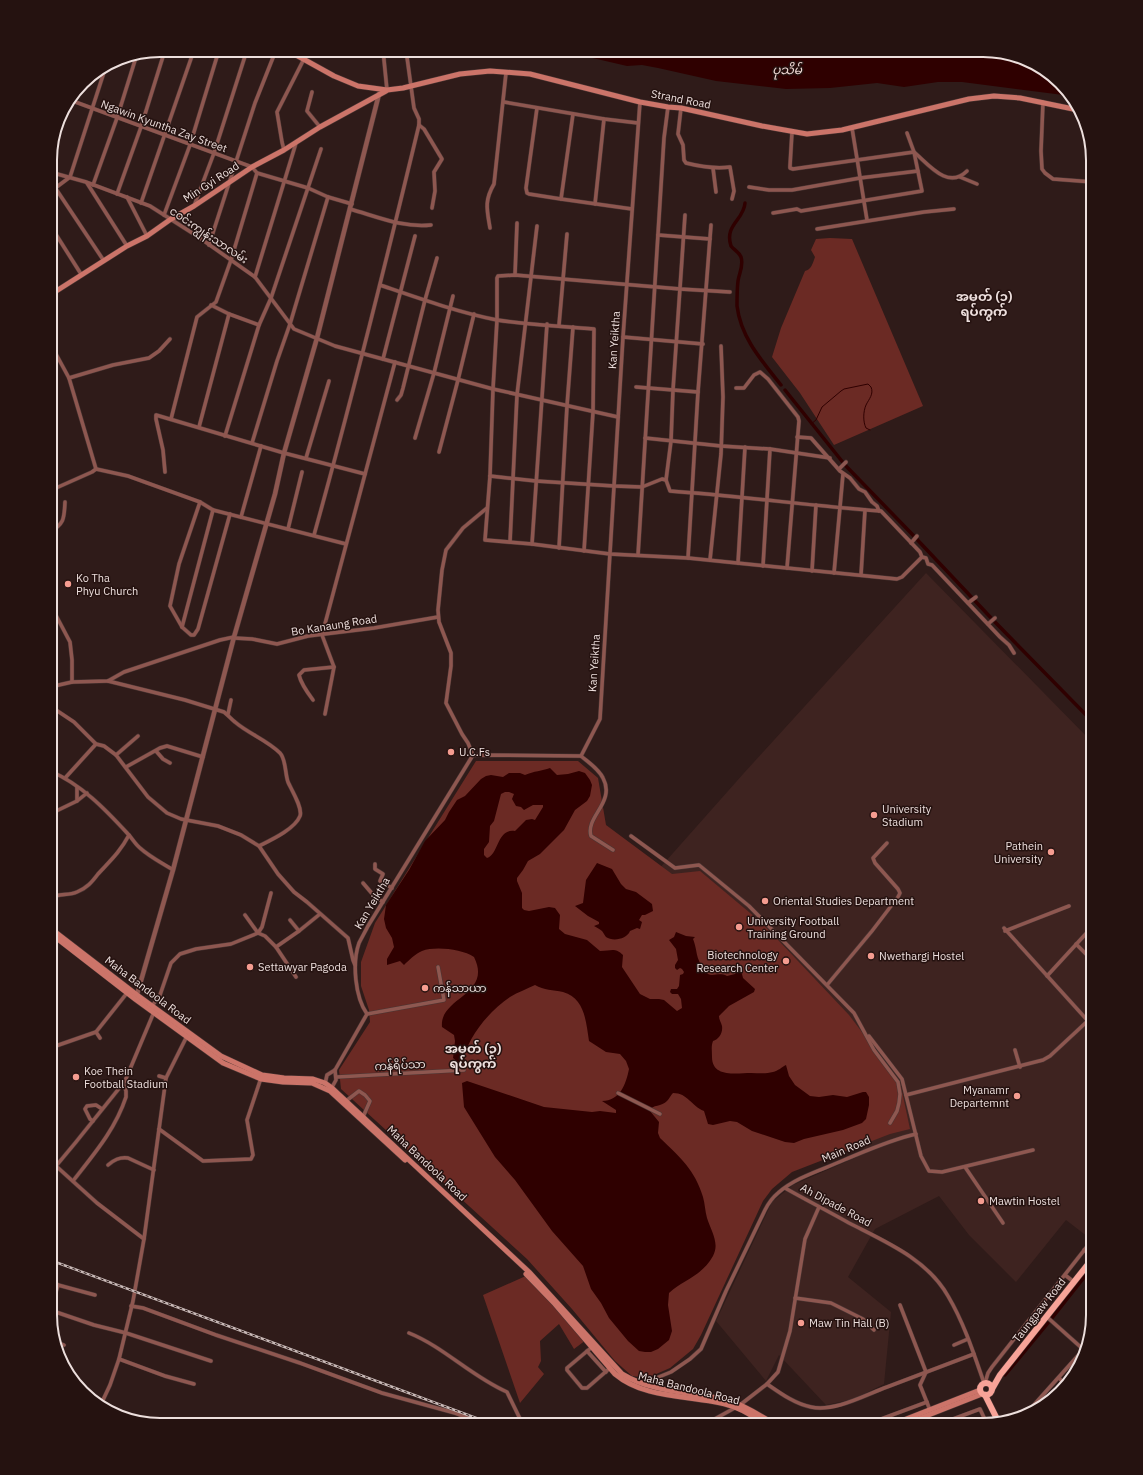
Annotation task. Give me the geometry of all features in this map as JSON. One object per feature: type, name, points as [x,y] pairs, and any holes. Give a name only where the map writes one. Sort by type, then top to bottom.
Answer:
[{"type":"highway","name":"Taungpaw Road","points":[[986,1392],[1086,1266]]},
{"type":"highway","name":"Taungpaw Road","points":[[985,1383],[1000,1375]]},
{"type":"highway","points":[[986,1392],[990,1386],[985,1383],[980,1387],[986,1392],[997,1417]]},
{"type":"main road","name":"Strand Road","points":[[299,57],[334,76],[358,86],[386,90],[460,74],[490,71],[530,74],[640,102],[680,108],[807,134],[852,128],[969,99],[994,96],[1020,98],[1072,109]]},
{"type":"main road","name":"Min Gyi Road","points":[[57,290],[126,246],[147,236],[170,219],[229,184],[252,167],[284,150],[320,127],[386,90]]},
{"type":"main road","name":"Maha Bandoola Road","points":[[57,934],[136,997],[188,1035],[221,1056],[262,1077],[313,1079],[346,1101],[542,1284],[618,1370],[627,1377],[643,1384],[727,1400],[762,1418]]},
{"type":"main road","name":"Maha Bandoola Road","points":[[57,938],[127,993],[136,997]]},
{"type":"main road","name":"Maha Bandoola Road","points":[[331,1090],[527,1275],[555,1304],[608,1370],[637,1386],[649,1390],[738,1406],[757,1418]]},
{"type":"main road","points":[[918,1418],[930,1410],[986,1392]]},
{"type":"main road","points":[[921,1418],[986,1392]]},
{"type":"street","points":[[118,194],[163,57]]},
{"type":"street","points":[[141,203],[192,57]]},
{"type":"street","points":[[164,215],[190,145],[218,57]]},
{"type":"street","points":[[194,206],[214,153],[245,57]]},
{"type":"street","points":[[209,244],[255,103],[273,57]]},
{"type":"street","points":[[384,57],[386,90]]},
{"type":"street","points":[[314,534],[380,285],[419,124],[419,119],[414,108],[407,57]]},
{"type":"street","points":[[93,185],[117,118],[135,60]]},
{"type":"street","points":[[284,150],[278,112],[304,60]]},
{"type":"street","points":[[490,228],[486,206],[487,198],[494,184],[504,102],[506,72]]},
{"type":"street","points":[[57,188],[70,176],[103,74]]},
{"type":"street","points":[[312,92],[307,111],[320,127]]},
{"type":"street","points":[[136,997],[173,870],[234,638],[275,494],[284,453],[317,338],[379,94]]},
{"type":"street","name":"Ngawin Kyuntha Zay Street","points":[[75,102],[252,167]]},
{"type":"street","points":[[504,102],[604,119],[638,123]]},
{"type":"street","name":"Kan Yeiktha","points":[[581,756],[600,719],[623,337],[640,102]]},
{"type":"street","points":[[1043,102],[1041,151],[1042,169],[1053,179],[1086,181]]},
{"type":"street","points":[[638,556],[654,287],[664,138],[668,107]]},
{"type":"street","points":[[537,108],[526,188],[527,193],[632,209]]},
{"type":"street","points":[[680,108],[678,134],[683,145],[684,160],[686,163],[713,168],[730,167],[734,191],[732,199]]},
{"type":"street","points":[[561,199],[573,114]]},
{"type":"street","points":[[595,204],[604,119]]},
{"type":"street","points":[[419,124],[426,131],[442,159],[434,172],[435,191],[432,208]]},
{"type":"street","points":[[852,128],[867,220]]},
{"type":"street","points":[[792,132],[791,169],[914,152],[933,169],[948,179],[959,177],[967,171]]},
{"type":"street","points":[[772,213],[797,209],[801,211],[922,191],[914,152],[907,133]]},
{"type":"street","points":[[255,277],[296,143]]},
{"type":"street","points":[[225,436],[259,324],[271,298],[321,149]]},
{"type":"street","points":[[252,167],[257,173],[308,188],[351,207],[395,223],[419,226],[431,225]]},
{"type":"street","points":[[713,168],[716,192]]},
{"type":"street","points":[[750,187],[769,190],[792,190],[860,178],[918,171]]},
{"type":"street","name":"ငဝင်းကျွန်းသာလမ်း","points":[[57,173],[70,176],[150,206],[209,244],[255,277],[294,329],[335,346],[492,390],[618,417]]},
{"type":"street","points":[[171,419],[197,316],[216,302],[231,260],[257,173]]},
{"type":"street","points":[[959,177],[977,184]]},
{"type":"street","points":[[86,182],[126,246]]},
{"type":"street","points":[[57,190],[104,261]]},
{"type":"street","points":[[127,197],[147,236]]},
{"type":"street","points":[[252,443],[276,360],[290,324],[328,197]]},
{"type":"street","points":[[817,229],[867,220],[954,209]]},
{"type":"street","points":[[685,215],[671,441],[666,480],[670,491],[716,494],[742,498],[881,511],[912,542],[922,557],[926,558],[928,564],[932,565],[969,602],[1009,644],[1014,652]]},
{"type":"street","points":[[515,275],[517,223]]},
{"type":"street","points":[[688,558],[698,392],[703,344],[711,225]]},
{"type":"street","points":[[510,542],[517,395],[537,226]]},
{"type":"street","points":[[559,326],[567,234]]},
{"type":"street","points":[[658,235],[710,238]]},
{"type":"street","points":[[57,236],[81,274]]},
{"type":"street","points":[[383,359],[415,236]]},
{"type":"street","points":[[398,400],[401,395],[437,258]]},
{"type":"street","points":[[730,292],[515,275],[500,276],[497,278],[497,320],[492,390],[490,476],[485,540],[532,544],[610,554],[688,558],[899,579],[922,557]]},
{"type":"street","points":[[380,285],[450,308],[497,320],[526,324],[547,324],[594,329],[594,412],[584,551]]},
{"type":"street","points":[[415,438],[434,373],[452,296]]},
{"type":"street","points":[[211,305],[229,314],[259,324]]},
{"type":"street","points":[[199,427],[229,314]]},
{"type":"street","points":[[439,452],[474,314]]},
{"type":"street","points":[[532,544],[547,324]]},
{"type":"street","points":[[559,548],[573,327]]},
{"type":"street","points":[[623,337],[676,343],[703,344]]},
{"type":"street","points":[[69,378],[113,365],[149,358],[159,352],[170,340]]},
{"type":"street","points":[[710,560],[721,446],[723,396],[721,346]]},
{"type":"street","points":[[57,356],[69,378],[96,469]]},
{"type":"street","points":[[325,714],[334,667],[322,635],[395,362]]},
{"type":"street","points":[[736,388],[744,388],[757,372],[763,373],[798,417],[799,421],[787,568]]},
{"type":"street","points":[[306,458],[329,380]]},
{"type":"street","points":[[636,387],[698,392]]},
{"type":"street","points":[[165,472],[156,415],[284,453],[365,474]]},
{"type":"street","points":[[797,437],[811,438],[840,468],[843,474],[834,573]]},
{"type":"street","points":[[645,438],[696,444],[770,449],[830,458]]},
{"type":"street","points":[[241,517],[261,446]]},
{"type":"street","points":[[738,563],[745,447]]},
{"type":"street","points":[[763,566],[770,449]]},
{"type":"street","points":[[840,468],[846,462]]},
{"type":"street","points":[[57,488],[96,469],[128,476],[200,502],[213,510],[314,534],[346,544]]},
{"type":"street","points":[[288,529],[302,472]]},
{"type":"street","points":[[843,474],[850,478],[859,489],[865,492],[877,506],[879,511]]},
{"type":"street","points":[[490,476],[588,485],[642,487],[662,479],[666,480]]},
{"type":"street","points":[[57,527],[64,520],[65,502]]},
{"type":"street","points":[[200,502],[179,564],[170,606],[182,627],[191,635],[194,635],[198,629],[230,514]]},
{"type":"street","points":[[812,571],[816,505]]},
{"type":"street","points":[[487,508],[463,528],[446,550],[442,570],[438,616],[452,653],[446,703],[473,755],[581,756],[603,776],[606,790],[604,802],[590,828],[591,836],[613,850]]},
{"type":"street","points":[[182,627],[213,510]]},
{"type":"street","points":[[861,575],[865,510]]},
{"type":"street","points":[[912,542],[917,536]]},
{"type":"street","points":[[969,602],[976,597]]},
{"type":"street","name":"Bo Kanaung Road","points":[[57,686],[72,682],[108,681],[124,672],[220,640],[234,638],[252,639],[277,644],[308,636],[374,628],[438,616]]},
{"type":"street","points":[[57,617],[70,642],[72,682]]},
{"type":"street","points":[[989,623],[995,618]]},
{"type":"street","points":[[313,700],[306,691],[299,675],[304,670],[334,667]]},
{"type":"street","points":[[108,681],[185,700],[228,714],[235,722],[264,740],[282,754],[288,781],[300,809],[300,816],[290,828],[259,846]]},
{"type":"street","points":[[228,714],[231,700]]},
{"type":"street","points":[[57,711],[74,722],[96,744],[104,746],[116,755],[148,797],[167,813],[185,820],[218,826],[241,835],[259,846],[278,874],[294,892],[348,938],[353,960],[356,966]]},
{"type":"street","points":[[116,755],[138,736]]},
{"type":"street","points":[[66,777],[96,744]]},
{"type":"street","points":[[126,767],[167,746],[203,757]]},
{"type":"street","points":[[156,751],[163,759],[170,763]]},
{"type":"street","name":"Kan Yeiktha","points":[[368,1014],[363,1008],[356,981],[359,943],[473,755]]},
{"type":"street","points":[[57,774],[66,777],[86,793],[129,835],[139,847],[151,857],[173,870]]},
{"type":"street","points":[[77,801],[78,787]]},
{"type":"street","points":[[57,811],[77,801],[86,793]]},
{"type":"street","points":[[57,896],[76,893],[86,888],[111,862],[129,835]]},
{"type":"street","points":[[631,836],[676,868],[699,865],[749,906],[854,1013],[864,1029],[902,1079],[921,1156],[928,1170],[942,1172],[1033,1150]]},
{"type":"street","points":[[827,985],[872,931],[900,893],[875,863],[873,858],[887,843]]},
{"type":"street","points":[[375,864],[375,869]]},
{"type":"street","points":[[375,869],[383,874],[380,881],[392,888]]},
{"type":"street","points":[[371,871],[375,869]]},
{"type":"street","points":[[363,883],[375,898],[383,902]]},
{"type":"street","points":[[57,1165],[123,1083],[160,995],[170,963],[180,954],[196,949],[231,944],[258,933],[262,927],[271,893]]},
{"type":"street","points":[[1069,906],[1004,930],[1086,1019]]},
{"type":"street","points":[[276,947],[320,914]]},
{"type":"street","points":[[245,915],[258,933],[265,936],[276,947],[296,977]]},
{"type":"street","points":[[290,920],[299,931]]},
{"type":"street","points":[[1047,976],[1086,933]]},
{"type":"street","points":[[1076,944],[1086,954]]},
{"type":"street","points":[[351,950],[358,951]]},
{"type":"street","points":[[324,1085],[327,1075],[335,1070],[368,1014],[444,1000],[438,967]]},
{"type":"street","points":[[57,1046],[96,1032],[127,993]]},
{"type":"street","points":[[906,1095],[1043,1060],[1050,1056],[1086,1023]]},
{"type":"street","points":[[864,1029],[874,1050],[898,1082],[900,1094],[899,1103],[897,1111],[890,1122]]},
{"type":"street","points":[[96,1032],[100,1038]]},
{"type":"street","points":[[103,1401],[119,1359],[126,1333],[144,1239],[166,1078],[188,1035]]},
{"type":"street","points":[[1015,1050],[1020,1067]]},
{"type":"street","points":[[331,1090],[335,1083],[335,1070]]},
{"type":"street","name":"ကန်ရိပ်သာ","points":[[336,1077],[464,1070]]},
{"type":"street","points":[[159,1076],[166,1078]]},
{"type":"street","points":[[159,1129],[203,1161],[251,1159],[253,1155],[247,1120],[262,1077]]},
{"type":"street","points":[[73,1181],[102,1145],[112,1129],[126,1097],[126,1091],[123,1083]]},
{"type":"street","points":[[346,1101],[359,1091],[366,1095],[370,1101],[363,1117]]},
{"type":"street","points":[[618,1093],[660,1114]]},
{"type":"street","points":[[93,1121],[86,1112],[85,1109],[87,1106],[96,1105],[102,1109]]},
{"type":"street","name":"Main Road","points":[[785,1188],[811,1174],[878,1145],[916,1134]]},
{"type":"street","points":[[108,1166],[115,1159],[123,1157],[154,1170]]},
{"type":"street","points":[[57,1167],[97,1203],[144,1239]]},
{"type":"street","points":[[965,1167],[1003,1223]]},
{"type":"street","name":"Ah Dipade Road","points":[[637,1386],[671,1372],[690,1359],[701,1349],[764,1210],[770,1201],[785,1188],[883,1240],[917,1260],[933,1276],[948,1295],[968,1338],[985,1383]]},
{"type":"street","points":[[717,1418],[738,1406],[767,1384],[778,1372],[790,1331],[805,1239],[819,1207]]},
{"type":"street","points":[[985,1383],[988,1373],[995,1363],[1086,1248]]},
{"type":"street","points":[[1065,1275],[1074,1282]]},
{"type":"street","points":[[57,1288],[58,1285],[95,1295]]},
{"type":"street","points":[[795,1298],[831,1303],[863,1319],[874,1330]]},
{"type":"street","points":[[900,1305],[926,1372],[920,1385],[930,1410]]},
{"type":"street","points":[[131,1306],[143,1308],[216,1336],[300,1363],[382,1393],[468,1418]]},
{"type":"street","points":[[57,1313],[126,1333],[211,1361]]},
{"type":"street","points":[[1047,1317],[1081,1348]]},
{"type":"street","points":[[409,1332],[422,1338],[491,1385],[507,1392],[520,1418]]},
{"type":"street","points":[[954,1345],[968,1338]]},
{"type":"street","points":[[590,1349],[567,1368],[582,1388],[587,1388],[608,1370]]},
{"type":"street","points":[[767,1384],[789,1398],[810,1407],[822,1408],[857,1399],[974,1354]]},
{"type":"street","points":[[1035,1404],[1077,1357]]},
{"type":"street","points":[[119,1359],[165,1376],[194,1384]]},
{"type":"street","points":[[884,1418],[927,1402]]},
{"type":"street","points":[[955,1418],[980,1409],[984,1418]]},
{"type":"shaded area","points":[[816,239],[852,239],[923,406],[834,445],[800,393],[772,357],[781,328],[805,271],[810,268],[815,257],[811,250]]},
{"type":"shaded area","name":"Pathein University","points":[[926,573],[1086,736],[1086,1235],[1066,1220],[1016,1282],[969,1235],[939,1196],[875,1229],[848,1277],[891,1312],[884,1384],[854,1399],[826,1405],[779,1355],[766,1381],[716,1321],[772,1202],[793,1185],[857,1157],[876,1132],[658,870]]},
{"type":"shaded area","points":[[476,761],[578,761],[598,778],[606,825],[672,874],[700,871],[762,923],[849,1015],[900,1082],[910,1129],[890,1134],[792,1172],[772,1189],[763,1201],[701,1335],[693,1349],[670,1368],[647,1378],[632,1376],[615,1361],[572,1309],[527,1259],[341,1089],[339,1070],[370,1022],[369,1010],[361,986],[361,962],[375,923]]},
{"type":"shaded area","points":[[528,1275],[586,1340],[574,1349],[559,1324],[540,1341],[541,1361],[538,1367],[544,1374],[520,1403],[483,1295]]},
{"type":"water","name":"ပုသိမ်","points":[[588,57],[990,57],[1010,61],[1035,71],[1046,78],[1063,95],[962,82],[938,82],[904,87],[877,83],[830,88],[786,89],[716,81],[642,65],[627,66]]},
{"type":"water","points":[[550,768],[557,775],[579,771],[585,773],[592,785],[590,796],[587,801],[575,810],[564,830],[540,854],[528,861],[517,878],[522,893],[522,908],[529,911],[549,907],[555,908],[560,915],[559,929],[565,934],[587,940],[600,951],[618,951],[623,955],[622,967],[640,994],[650,999],[664,1000],[677,1011],[682,1008],[681,999],[678,994],[672,994],[670,992],[671,989],[677,989],[679,986],[680,975],[684,972],[680,968],[677,970],[675,968],[678,960],[676,949],[669,940],[674,937],[676,932],[686,936],[695,937],[693,939],[698,958],[708,974],[721,974],[727,976],[735,974],[738,969],[741,970],[743,978],[755,989],[754,992],[729,1006],[719,1016],[722,1031],[719,1037],[713,1041],[712,1047],[713,1064],[716,1068],[726,1073],[770,1073],[786,1065],[789,1076],[795,1085],[810,1096],[819,1097],[833,1095],[847,1097],[866,1092],[869,1097],[866,1119],[862,1123],[843,1130],[804,1139],[794,1143],[785,1142],[752,1131],[737,1122],[730,1121],[713,1125],[708,1124],[704,1111],[686,1097],[678,1094],[673,1093],[665,1103],[651,1109],[650,1111],[659,1122],[658,1133],[660,1138],[686,1164],[700,1187],[707,1218],[716,1246],[713,1256],[703,1269],[669,1293],[668,1305],[672,1331],[669,1340],[658,1349],[651,1352],[639,1351],[628,1341],[609,1318],[591,1289],[583,1266],[552,1231],[515,1180],[495,1157],[464,1107],[462,1083],[467,1081],[544,1107],[616,1113],[616,1110],[602,1101],[618,1095],[624,1086],[629,1069],[626,1061],[620,1054],[606,1052],[589,1041],[583,1012],[576,1000],[563,992],[545,989],[535,985],[510,997],[486,1018],[474,1035],[462,1064],[460,1064],[453,1058],[455,1041],[454,1035],[442,1027],[443,1017],[448,1009],[471,988],[477,980],[478,970],[474,957],[456,950],[427,949],[419,952],[404,965],[400,961],[387,965],[387,959],[394,947],[384,919],[386,905],[409,870],[425,841],[445,820],[457,800],[465,796],[481,779],[486,776],[491,775],[503,777],[509,773],[520,773],[525,775]],"holes":[[[509,792],[514,794],[512,799],[516,806],[521,807],[524,810],[533,805],[543,805],[543,807],[535,820],[526,820],[515,831],[505,833],[501,837],[494,852],[487,858],[484,855],[484,849],[489,842],[490,826],[494,821],[501,794]]]},
{"type":"water","points":[[597,863],[612,869],[621,884],[626,889],[636,892],[652,904],[653,911],[642,915],[639,920],[642,922],[640,929],[637,928],[630,931],[626,936],[620,939],[609,939],[606,937],[602,931],[594,926],[599,924],[599,922],[575,906],[583,903],[586,880]]},
{"type":"waterway","points":[[745,203],[744,209],[730,233],[731,246],[739,254],[742,260],[737,290],[739,318],[753,348],[781,385]]},
{"type":"waterway","points":[[811,424],[816,420],[822,407],[841,391],[868,384],[871,387],[872,392],[865,408],[864,423],[866,428],[870,430]]},
{"type":"waterway","points":[[785,390],[845,465],[1086,715]]},
{"type":"waterway","points":[[1052,1318],[1086,1275]]},
{"type":"waterway","points":[[1005,1375],[1048,1323]]},
{"type":"railway","points":[[57,1263],[476,1418]]},
{"type":"place","name":"Ko Tha Phyu Church","points":[[68,584]]},
{"type":"place","name":"U.C.Fs","points":[[451,752]]},
{"type":"place","name":"University Stadium","points":[[874,815]]},
{"type":"place","name":"Pathein University","points":[[1051,852]]},
{"type":"place","name":"Oriental Studies Department","points":[[765,901]]},
{"type":"place","name":"University Football Training Ground","points":[[739,927]]},
{"type":"place","name":"Nwethargi Hostel","points":[[871,956]]},
{"type":"place","name":"Biotechnology Research Center","points":[[786,961]]},
{"type":"place","name":"Settawyar Pagoda","points":[[250,967]]},
{"type":"place","name":"ကန်သာယာ","points":[[425,988]]},
{"type":"place","name":"Koe Thein Football Stadium","points":[[76,1077]]},
{"type":"place","name":"Myanamr Departemnt","points":[[1017,1096]]},
{"type":"place","name":"Mawtin Hostel","points":[[981,1201]]},
{"type":"place","name":"Maw Tin Hall (B)","points":[[801,1323]]},
{"type":"district","name":"အမှတ် (၁) ရပ်ကွက်","points":[[984,304]]},
{"type":"district","name":"အမှတ် (၃) ရပ်ကွက်","points":[[473,1056]]}]
